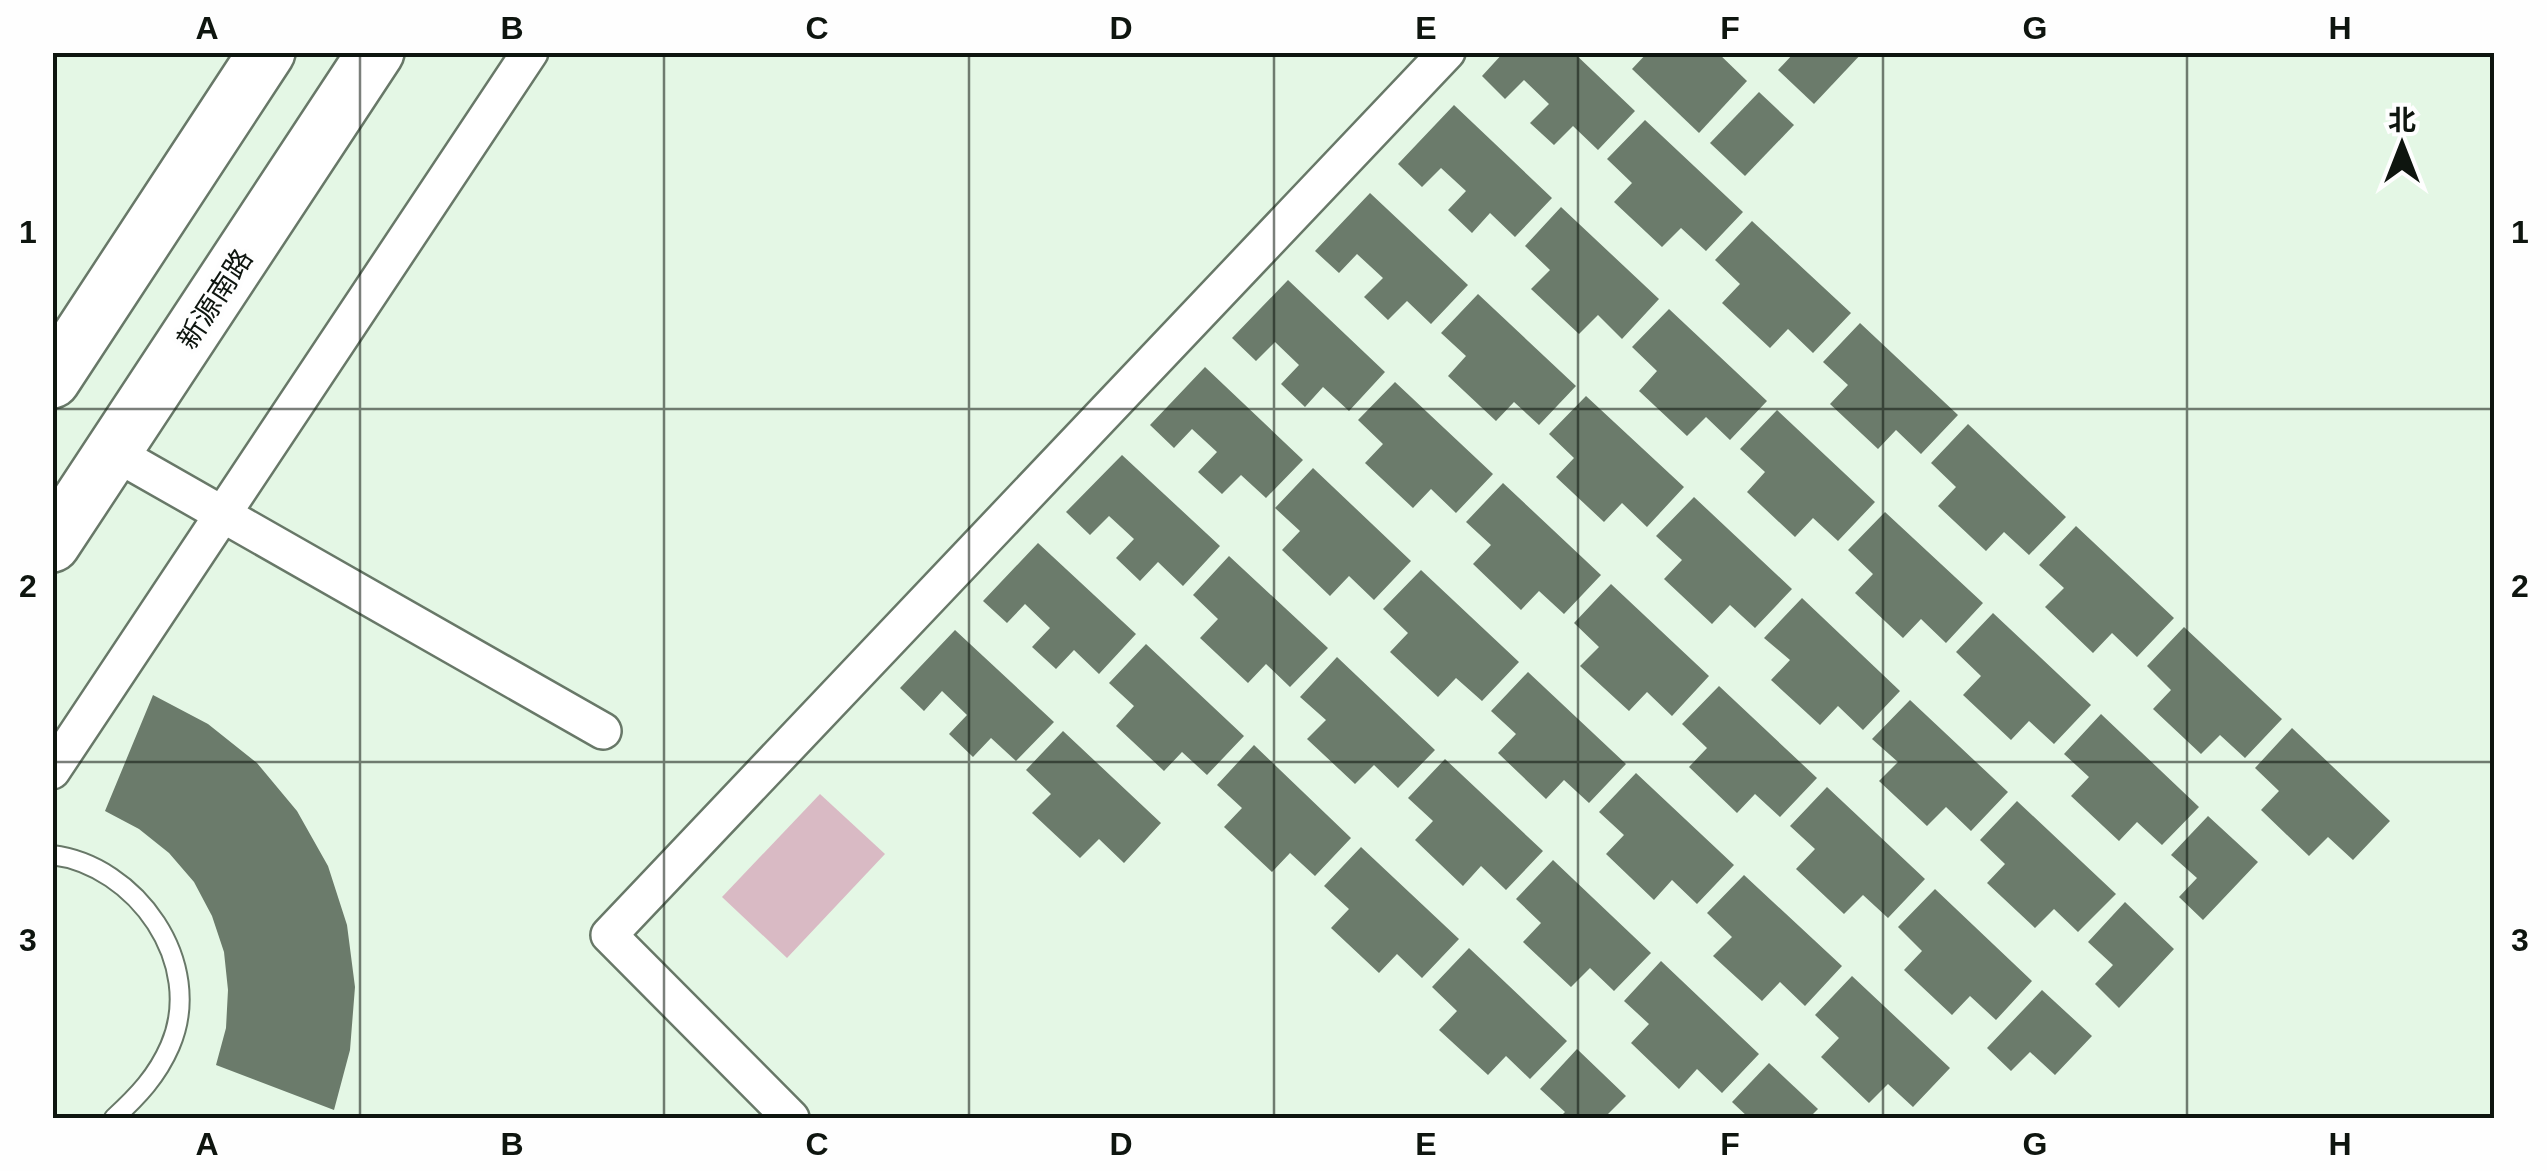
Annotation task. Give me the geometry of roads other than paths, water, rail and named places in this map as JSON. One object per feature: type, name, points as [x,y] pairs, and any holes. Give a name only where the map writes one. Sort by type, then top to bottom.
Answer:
[{"type":"main road","points":[[52,380],[267,52]]},
{"type":"main road","name":"新源南路","points":[[52,544],[376,52]]},
{"type":"street","points":[[52,771],[530,52]]},
{"type":"street","points":[[791,1118],[609,935],[1448,52]]},
{"type":"street","points":[[115,453],[603,731]]},
{"type":"lane","points":[[52,854],[107,872],[144,904],[170,946],[180,994],[172,1042],[150,1085],[114,1118]]}]
